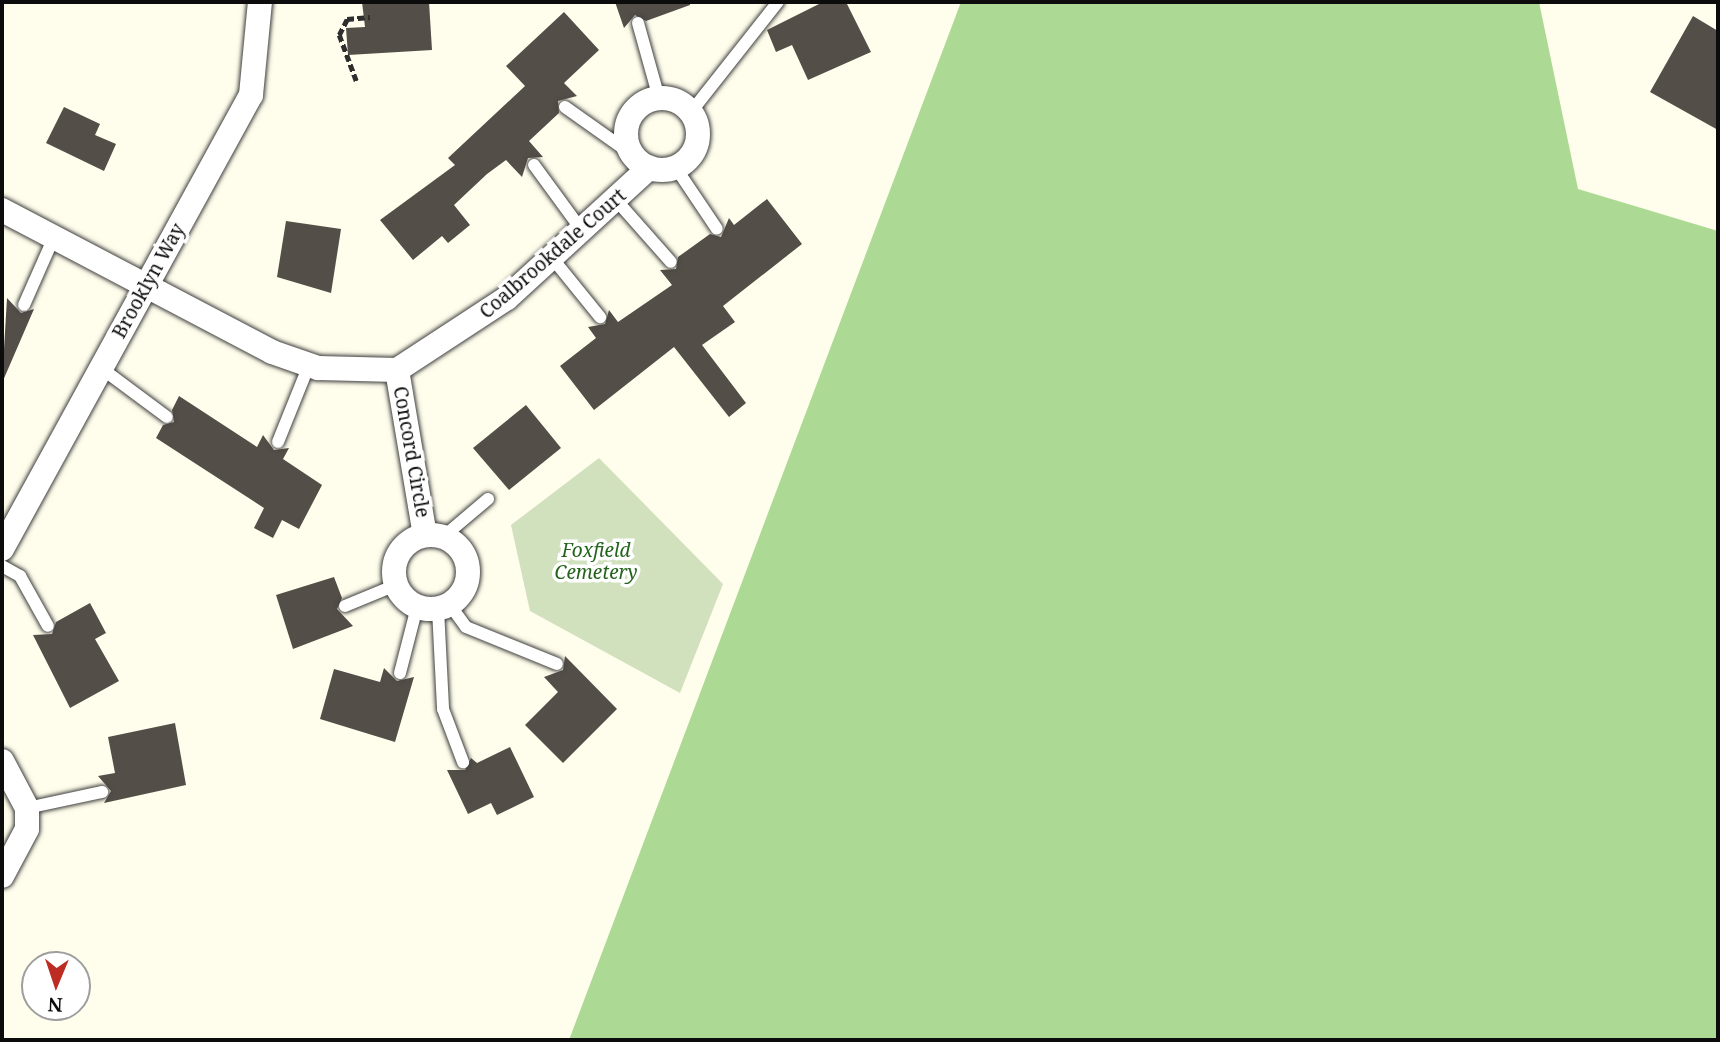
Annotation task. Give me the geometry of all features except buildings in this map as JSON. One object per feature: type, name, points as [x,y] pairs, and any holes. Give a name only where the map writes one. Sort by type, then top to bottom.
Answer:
[{"type":"street","name":"Brooklyn Way","points":[[2,549],[251,95],[260,2]]},
{"type":"street","points":[[659,98],[691,112],[697,146],[676,168],[640,161],[629,118],[659,98]]},
{"type":"street","name":"Coalbrookdale Court","points":[[397,370],[456,335],[553,259],[617,201],[640,161]]},
{"type":"street","points":[[2,210],[146,287],[309,365],[397,370]]},
{"type":"street","name":"Concord Circle","points":[[397,370],[434,536]]},
{"type":"street","name":"Concord Circle","points":[[397,585],[398,555],[434,536]]},
{"type":"street","name":"Concord Circle","points":[[434,536],[461,548],[469,572],[435,607]]},
{"type":"street","points":[[397,585],[435,607]]},
{"type":"street","points":[[2,761],[27,807],[27,829],[2,876]]},
{"type":"lane","points":[[691,112],[778,2]]},
{"type":"lane","points":[[638,23],[659,98]]},
{"type":"lane","points":[[565,107],[640,161]]},
{"type":"lane","points":[[534,165],[584,232]]},
{"type":"lane","points":[[676,168],[717,229]]},
{"type":"lane","points":[[617,201],[671,262]]},
{"type":"lane","points":[[24,305],[54,237]]},
{"type":"lane","points":[[553,259],[600,317]]},
{"type":"lane","points":[[278,442],[309,365]]},
{"type":"lane","points":[[100,368],[167,417]]},
{"type":"lane","points":[[434,536],[488,499]]},
{"type":"lane","points":[[2,566],[20,576],[48,626]]},
{"type":"lane","points":[[345,606],[397,585]]},
{"type":"lane","points":[[435,607],[466,626],[556,664]]},
{"type":"lane","points":[[400,673],[435,607]]},
{"type":"lane","points":[[435,607],[443,709],[463,762]]},
{"type":"lane","points":[[27,807],[102,792]]},
{"type":"path","points":[[356,81],[339,35],[347,19],[370,17]]},
{"type":"green space","points":[[961,2],[1539,2],[1578,189],[1718,231],[1718,1040],[569,1040]]},
{"type":"green space","name":"Foxfield Cemetery","points":[[599,458],[723,584],[680,693],[530,611],[511,525]]}]
